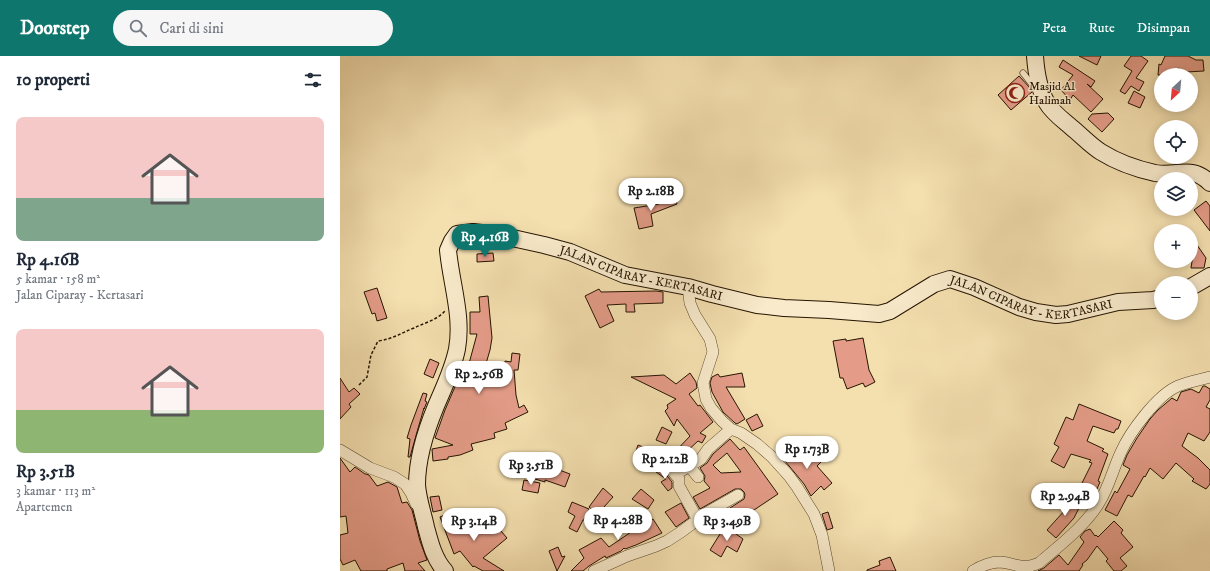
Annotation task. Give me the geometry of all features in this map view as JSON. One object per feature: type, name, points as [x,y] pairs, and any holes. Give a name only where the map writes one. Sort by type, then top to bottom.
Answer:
[{"type":"main road","points":[[1035,56],[1040,85],[1047,103],[1056,113],[1102,152],[1136,168],[1156,173],[1195,173],[1204,177],[1210,183]]},
{"type":"main road","name":"JALAN CIPARAY - KERTASARI","points":[[445,571],[438,562],[430,539],[417,486],[418,463],[428,427],[452,368],[458,339],[458,313],[448,250],[457,234],[478,233],[499,235],[544,245],[570,252],[625,275],[688,287],[741,301],[784,308],[879,314],[890,311],[934,284],[950,280],[974,287],[1025,309],[1056,315],[1068,314],[1118,302],[1154,300]]},
{"type":"main road","points":[[1198,283],[1210,276]]},
{"type":"street","points":[[688,287],[690,303],[695,315],[710,339],[713,352],[703,383],[706,399],[711,408],[731,429],[741,433],[772,457],[789,476],[807,501],[822,535],[829,571]]},
{"type":"street","points":[[973,571],[990,563],[1001,562],[1024,568],[1032,568],[1039,564],[1089,517],[1098,505],[1105,493],[1121,451],[1152,406],[1169,391],[1178,386],[1210,377]]},
{"type":"street","points":[[698,520],[680,486],[679,479],[669,463],[681,470],[700,458],[731,429]]},
{"type":"street","points":[[340,450],[370,468],[394,477],[405,484],[418,509],[423,514]]},
{"type":"street","points":[[683,492],[695,481],[688,466]]},
{"type":"street","points":[[594,571],[627,556],[656,546],[681,532],[708,512],[738,495]]},
{"type":"lane","points":[[1022,73],[1031,83],[1040,85]]},
{"type":"path","points":[[359,386],[367,378],[371,354],[378,341],[400,335],[427,323],[444,313],[447,308]]},
{"type":"building","points":[[1079,56],[1101,56],[1097,65]]},
{"type":"building","points":[[1131,56],[1141,56],[1148,61],[1136,78],[1144,82],[1139,91],[1131,86],[1125,94],[1120,91],[1132,71],[1124,66]]},
{"type":"building","points":[[1165,56],[1188,56],[1196,60],[1203,60],[1204,71],[1198,71],[1198,68],[1159,68],[1159,64],[1161,65]]},
{"type":"building","points":[[1063,60],[1095,81],[1091,87],[1087,84],[1103,99],[1091,112],[1073,95],[1070,100],[1061,90],[1073,75],[1059,67]]},
{"type":"building","name":"Masjid Al Halimah","points":[[1019,76],[1032,92],[1011,110],[998,95]]},
{"type":"building","points":[[1134,91],[1145,97],[1140,108],[1128,103]]},
{"type":"building","points":[[1108,113],[1114,119],[1102,132],[1088,119],[1092,114]]},
{"type":"building","points":[[666,197],[668,202],[676,200],[677,204],[651,214],[653,226],[639,229],[634,208],[659,204],[657,200]]},
{"type":"building","points":[[1206,201],[1210,206],[1210,231],[1198,215],[1198,207]]},
{"type":"building","points":[[1198,246],[1206,258],[1204,268],[1198,268]]},
{"type":"building","points":[[493,253],[494,261],[477,262],[477,254]]},
{"type":"building","points":[[377,288],[387,318],[377,321],[375,313],[372,314],[364,292]]},
{"type":"building","points":[[599,289],[601,292],[663,292],[663,303],[634,304],[635,312],[626,312],[626,304],[607,305],[614,321],[600,328],[585,296]]},
{"type":"building","points":[[488,296],[492,338],[485,367],[504,370],[505,361],[511,362],[512,353],[520,354],[518,370],[514,370],[516,395],[519,408],[524,405],[528,412],[505,423],[507,429],[494,433],[495,438],[471,444],[473,450],[460,455],[448,457],[448,459],[433,461],[432,449],[453,445],[435,438],[463,368],[467,371],[477,334],[470,334],[470,312],[480,312],[479,297]]},
{"type":"building","points":[[863,338],[869,370],[875,382],[865,387],[863,383],[847,389],[843,378],[840,378],[833,341],[846,339],[846,341]]},
{"type":"building","points":[[430,359],[439,363],[433,378],[424,374]]},
{"type":"building","points":[[690,373],[696,382],[697,388],[689,394],[713,422],[700,433],[706,436],[702,443],[698,441],[684,454],[689,458],[682,462],[677,457],[672,455],[690,436],[677,419],[674,426],[665,411],[668,408],[667,405],[676,399],[631,377],[664,375],[676,384]]},
{"type":"building","points":[[742,373],[745,387],[726,387],[745,419],[737,424],[723,412],[712,392],[710,383],[712,377],[718,374],[720,377]]},
{"type":"building","points":[[340,378],[349,392],[354,388],[360,394],[349,404],[351,407],[340,419]]},
{"type":"building","points":[[1203,386],[1210,389],[1210,400],[1206,407],[1210,409],[1210,432],[1204,441],[1188,433],[1182,446],[1198,458],[1210,470],[1210,484],[1206,489],[1192,481],[1194,479],[1176,463],[1163,479],[1150,468],[1132,497],[1128,495],[1117,516],[1105,510],[1115,491],[1117,493],[1130,469],[1123,465],[1127,455],[1150,419],[1172,398],[1177,401],[1181,392],[1191,389],[1199,393]]},
{"type":"building","points":[[423,393],[427,394],[425,401],[427,402],[410,457],[408,457],[410,439],[407,438]]},
{"type":"building","points":[[1079,404],[1121,421],[1118,429],[1116,429],[1114,433],[1093,426],[1087,441],[1104,449],[1102,451],[1108,454],[1098,481],[1100,482],[1097,489],[1091,486],[1090,489],[1081,485],[1092,463],[1089,462],[1091,460],[1071,454],[1064,468],[1051,461],[1059,447],[1054,444],[1066,417],[1073,420]]},
{"type":"building","points":[[757,414],[763,426],[752,431],[746,420]]},
{"type":"building","points":[[662,427],[672,432],[666,444],[656,440]]},
{"type":"building","points":[[730,439],[740,450],[744,447],[778,494],[751,512],[752,513],[743,521],[730,508],[744,499],[745,495],[741,489],[735,489],[700,509],[693,497],[710,488],[704,481],[705,476],[700,468],[707,463],[713,454]],"holes":[[[727,453],[741,472],[721,473],[713,465]]]},
{"type":"building","points":[[638,445],[646,448],[664,461],[661,464],[635,454]]},
{"type":"building","points":[[786,448],[800,460],[808,450],[822,461],[817,466],[832,483],[824,490],[821,486],[811,496],[804,484],[780,455]]},
{"type":"building","points":[[340,458],[350,472],[355,467],[369,475],[377,486],[388,482],[397,487],[402,503],[407,502],[412,510],[420,541],[427,560],[418,563],[425,571],[405,571],[403,563],[387,569],[387,571],[361,571],[355,560],[343,565],[340,559],[340,535],[348,533],[346,516],[340,517]]},
{"type":"building","points":[[538,467],[553,471],[554,468],[570,474],[565,487],[545,480],[545,482],[535,479]]},
{"type":"building","points":[[661,467],[672,482],[672,488],[668,491],[661,482],[666,479],[656,472]]},
{"type":"building","points":[[524,480],[540,483],[538,493],[522,490]]},
{"type":"building","points":[[603,488],[613,497],[604,507],[611,513],[604,520],[589,507]]},
{"type":"building","points":[[641,489],[654,500],[648,509],[632,499]]},
{"type":"building","points":[[439,496],[442,510],[433,512],[430,497]]},
{"type":"building","points":[[1066,497],[1081,504],[1074,518],[1056,538],[1047,530],[1065,510],[1060,508]]},
{"type":"building","points":[[572,502],[589,509],[577,532],[569,528],[575,516],[568,512]]},
{"type":"building","points":[[681,503],[689,518],[676,527],[665,512]]},
{"type":"building","points":[[729,508],[717,527],[707,521],[712,518]]},
{"type":"building","points":[[625,509],[639,522],[636,526],[642,525],[653,519],[662,533],[636,545],[625,549],[624,548],[606,558],[605,556],[583,571],[571,571],[584,558],[579,550],[601,538],[609,547],[631,532],[616,518]]},
{"type":"building","points":[[471,511],[482,534],[495,524],[507,538],[483,558],[504,571],[483,571],[474,566],[473,567],[460,551],[454,554],[440,517],[447,514],[453,530],[467,523],[463,515]]},
{"type":"building","points":[[828,512],[833,528],[827,530],[822,514]]},
{"type":"building","points":[[1114,521],[1123,530],[1121,533],[1133,547],[1120,558],[1127,566],[1121,571],[1114,571],[1106,561],[1108,559],[1097,546],[1087,560],[1082,564],[1083,565],[1079,571],[1038,571],[1044,568],[1059,555],[1068,565],[1084,542],[1080,537],[1085,531],[1090,529],[1095,536],[1096,535],[1098,537]]},
{"type":"building","points":[[725,526],[743,539],[737,552],[727,546],[721,557],[710,550]]},
{"type":"building","points":[[558,547],[562,557],[565,556],[557,571],[549,551]]},
{"type":"building","points":[[890,557],[896,571],[867,571],[880,565],[879,561]]},
{"type":"place","name":"Masjid Al Halimah","points":[[1015,93]]}]
